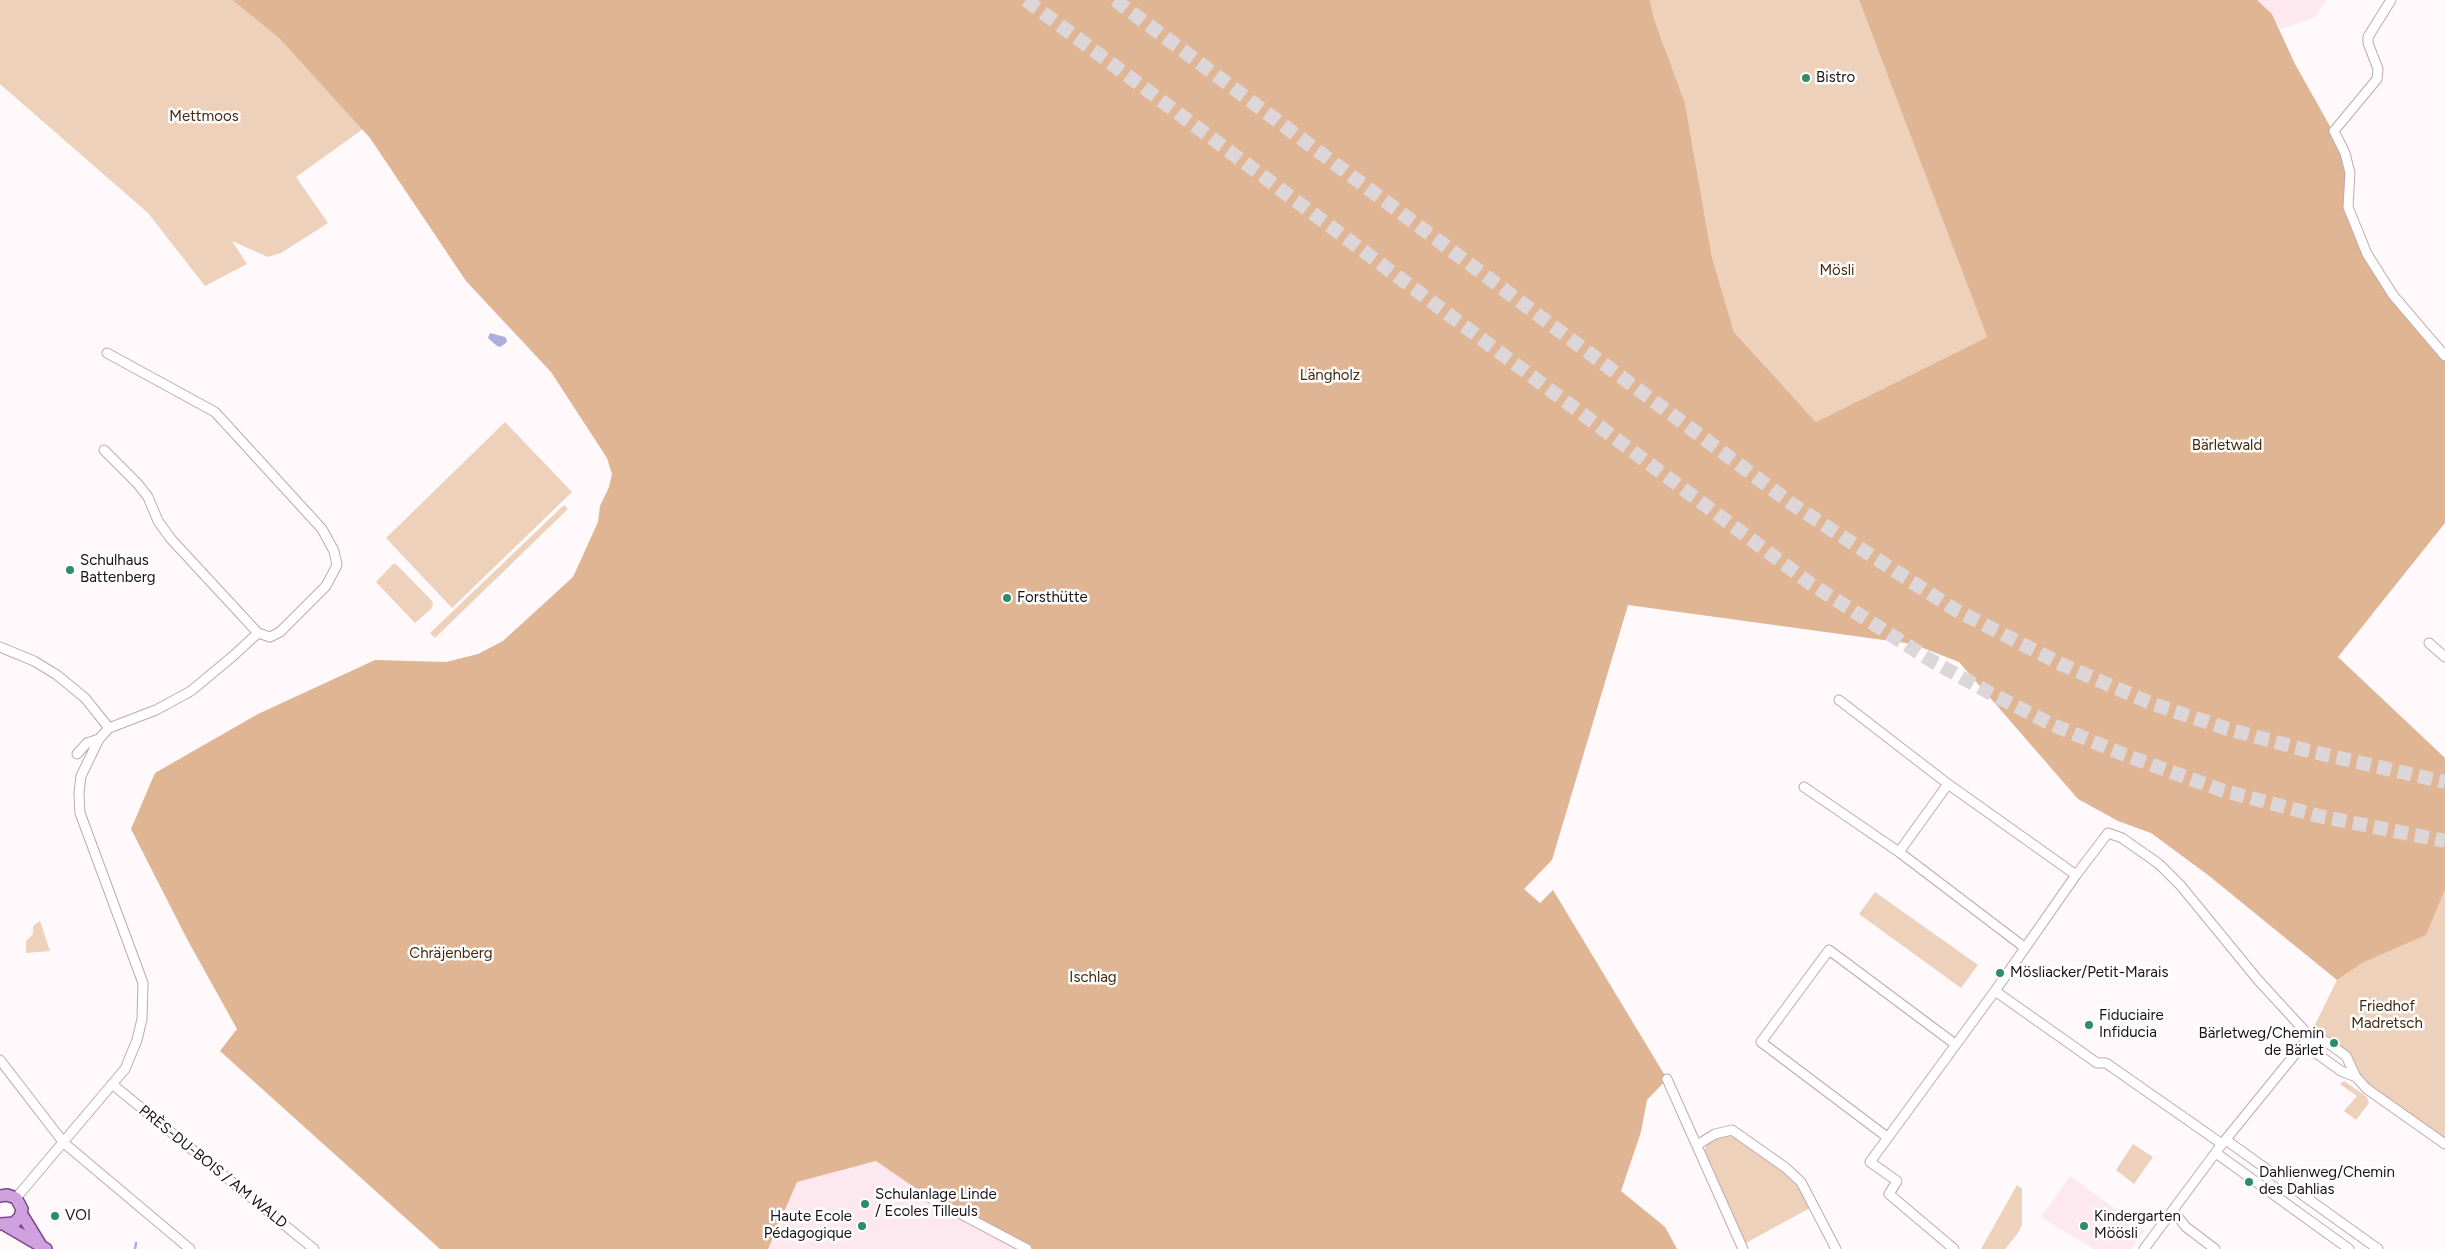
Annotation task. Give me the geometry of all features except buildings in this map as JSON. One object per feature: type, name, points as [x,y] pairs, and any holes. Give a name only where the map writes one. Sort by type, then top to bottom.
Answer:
[{"type":"main road","points":[[6,1194],[21,1205],[21,1213],[43,1247]]},
{"type":"main road","points":[[2,1225],[14,1223],[21,1213]]},
{"type":"main road","points":[[2,1225],[43,1247]]},
{"type":"street","points":[[2391,0],[2368,37],[2368,43],[2378,69],[2377,79],[2334,131],[2345,153],[2350,173],[2348,207],[2367,254],[2393,295],[2445,356]]},
{"type":"street","points":[[104,450],[137,483],[148,497],[158,521],[171,539],[258,633],[270,637],[280,632],[326,586],[337,565],[334,551],[322,529],[214,412],[107,353]]},
{"type":"street","points":[[6,1194],[64,1143],[125,1069],[137,1040],[142,1019],[143,983],[80,813],[79,793],[81,776],[100,739],[109,728],[156,710],[191,691],[258,633]]},
{"type":"street","points":[[2429,644],[2445,657]]},
{"type":"street","points":[[0,647],[34,661],[57,675],[85,698],[109,728]]},
{"type":"street","points":[[1839,700],[1948,784],[2076,875]]},
{"type":"street","points":[[77,754],[87,743],[100,739]]},
{"type":"street","points":[[1899,852],[1948,784]]},
{"type":"street","points":[[1804,787],[1899,852],[2024,947]]},
{"type":"street","points":[[1954,1249],[1889,1194],[1897,1181],[1870,1162],[2108,833],[2122,838],[2141,850],[2181,886],[2227,945],[2311,1039],[2316,1052],[2341,1071],[2356,1077]]},
{"type":"street","points":[[1887,1137],[1761,1042],[1829,950],[1955,1044]]},
{"type":"street","points":[[1995,991],[2097,1063],[2106,1063],[2378,1249]]},
{"type":"street","points":[[2311,1039],[2325,1041],[2346,1056],[2356,1077],[2368,1089],[2445,1144]]},
{"type":"street","points":[[2144,1249],[2224,1142],[2311,1039]]},
{"type":"street","points":[[0,1060],[64,1143],[190,1249]]},
{"type":"street","points":[[1667,1079],[1743,1249]]},
{"type":"street","name":"PRÈS-DU-BOIS / AM WALD","points":[[112,1084],[314,1249]]},
{"type":"street","points":[[1697,1145],[1715,1134],[1732,1130],[1786,1168],[1801,1182],[1836,1249]]},
{"type":"street","points":[[2216,1153],[2349,1249]]},
{"type":"street","points":[[927,1196],[1027,1249]]},
{"type":"street","points":[[2173,1211],[2186,1227],[2215,1249]]},
{"type":"shaded area","points":[[2257,0],[2326,0],[2315,17],[2281,29],[2272,14]]},
{"type":"shaded area","name":"Schulanlage Linde / Ecoles Tilleuls","points":[[876,1161],[927,1196],[1027,1249],[768,1249],[797,1182]]},
{"type":"shaded area","points":[[2070,1176],[2145,1231],[2131,1249],[2094,1249],[2041,1217]]},
{"type":"green space","name":"Mettmoos","points":[[0,0],[232,0],[279,38],[363,129],[296,177],[328,223],[281,253],[268,257],[232,241],[247,264],[205,286],[148,213],[0,84]]},
{"type":"green space","points":[[232,0],[1650,0],[1654,19],[1685,103],[1712,257],[1734,332],[1816,422],[1987,337],[1859,0],[2257,0],[2272,14],[2295,64],[2345,153],[2349,207],[2367,254],[2445,356],[2445,523],[2338,657],[2445,758],[2445,889],[2426,935],[2364,962],[2337,980],[2208,875],[2151,833],[2118,821],[2078,799],[1959,662],[1913,644],[1628,605],[1552,860],[1524,889],[1540,903],[1553,890],[1667,1079],[1647,1100],[1641,1132],[1621,1191],[1665,1227],[1677,1249],[1027,1249],[927,1196],[876,1161],[797,1182],[768,1249],[440,1249],[220,1051],[237,1029],[187,939],[131,829],[155,773],[258,714],[375,660],[446,662],[478,654],[503,641],[573,577],[598,522],[600,506],[609,487],[612,474],[607,458],[551,372],[466,281],[370,138],[279,38]]},
{"type":"green space","name":"Mösli","points":[[1650,0],[1859,0],[1987,337],[1816,422],[1734,332],[1712,257],[1685,103],[1654,19]]},
{"type":"green space","points":[[505,422],[572,492],[452,608],[386,538]]},
{"type":"green space","points":[[564,505],[568,509],[435,638],[430,633]]},
{"type":"green space","points":[[393,564],[396,564],[433,602],[432,608],[415,623],[376,582]]},
{"type":"green space","name":"Friedhof Madretsch","points":[[2445,889],[2445,1144],[2367,1089],[2345,1056],[2309,1037],[2337,980],[2364,962]]},
{"type":"green space","points":[[1875,892],[1978,965],[1961,988],[1859,914]]},
{"type":"green space","points":[[40,921],[50,951],[26,953],[26,941],[33,934],[33,926]]},
{"type":"green space","points":[[2344,1081],[2367,1097],[2369,1103],[2356,1120],[2344,1111],[2357,1096],[2340,1084]]},
{"type":"green space","points":[[1726,1135],[1738,1138],[1788,1175],[1798,1184],[1810,1208],[1744,1244],[1704,1152],[1707,1143]]},
{"type":"green space","points":[[2133,1144],[2153,1157],[2134,1184],[2116,1170]]},
{"type":"green space","points":[[2017,1185],[2022,1189],[2022,1225],[2018,1233],[2005,1249],[1981,1249]]},
{"type":"water","points":[[490,333],[505,337],[506,343],[500,347],[497,346],[488,338]]},
{"type":"waterway","points":[[135,1249],[136,1243]]},
{"type":"tunnel","points":[[1026,0],[1811,584],[1932,661],[2051,724],[2125,755],[2221,790],[2319,816],[2445,841]]},
{"type":"tunnel","points":[[1115,0],[1792,504],[1954,609],[2061,664],[2153,704],[2228,729],[2309,751],[2445,782]]},
{"type":"place","name":"Bistro","points":[[1806,78]]},
{"type":"place","name":"Schulhaus Battenberg","points":[[70,570]]},
{"type":"place","name":"Forsthütte","points":[[1007,598]]},
{"type":"place","name":"Mösliacker/Petit-Marais","points":[[2000,973]]},
{"type":"place","name":"Fiduciaire Infiducia","points":[[2089,1025]]},
{"type":"place","name":"Bärletweg/Chemin de Bärlet","points":[[2334,1043]]},
{"type":"place","name":"Dahlienweg/Chemin des Dahlias","points":[[2249,1182]]},
{"type":"place","name":"Schulanlage Linde / Ecoles Tilleuls","points":[[865,1204]]},
{"type":"place","name":"VOI","points":[[55,1216]]},
{"type":"place","name":"Haute Ecole Pédagogique","points":[[862,1226]]},
{"type":"place","name":"Kindergarten Möösli","points":[[2084,1226]]},
{"type":"park label","name":"Längholz","points":[[1330,376]]},
{"type":"park label","name":"Bärletwald","points":[[2227,446]]},
{"type":"park label","name":"Chräjenberg","points":[[451,954]]},
{"type":"park label","name":"Ischlag","points":[[1093,978]]}]
